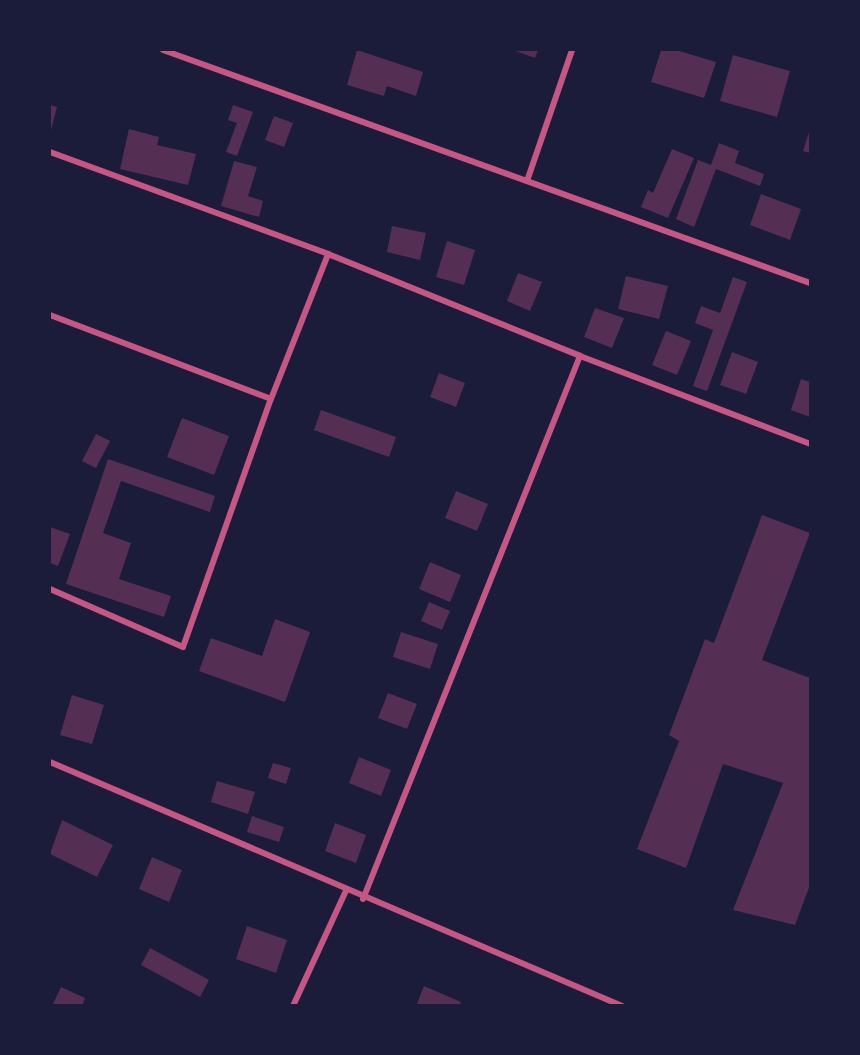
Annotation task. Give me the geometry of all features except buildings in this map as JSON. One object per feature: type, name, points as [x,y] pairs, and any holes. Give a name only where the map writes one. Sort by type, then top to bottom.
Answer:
[{"type":"street","points":[[163,50],[810,284]]},
{"type":"street","points":[[527,181],[572,50]]},
{"type":"street","points":[[50,152],[328,254],[580,356],[810,444]]},
{"type":"street","points":[[50,589],[183,647],[271,399],[328,254]]},
{"type":"street","points":[[50,315],[271,399]]},
{"type":"street","points":[[363,899],[580,356]]},
{"type":"street","points":[[50,762],[363,899],[622,1005]]},
{"type":"street","points":[[293,1005],[346,891]]}]
